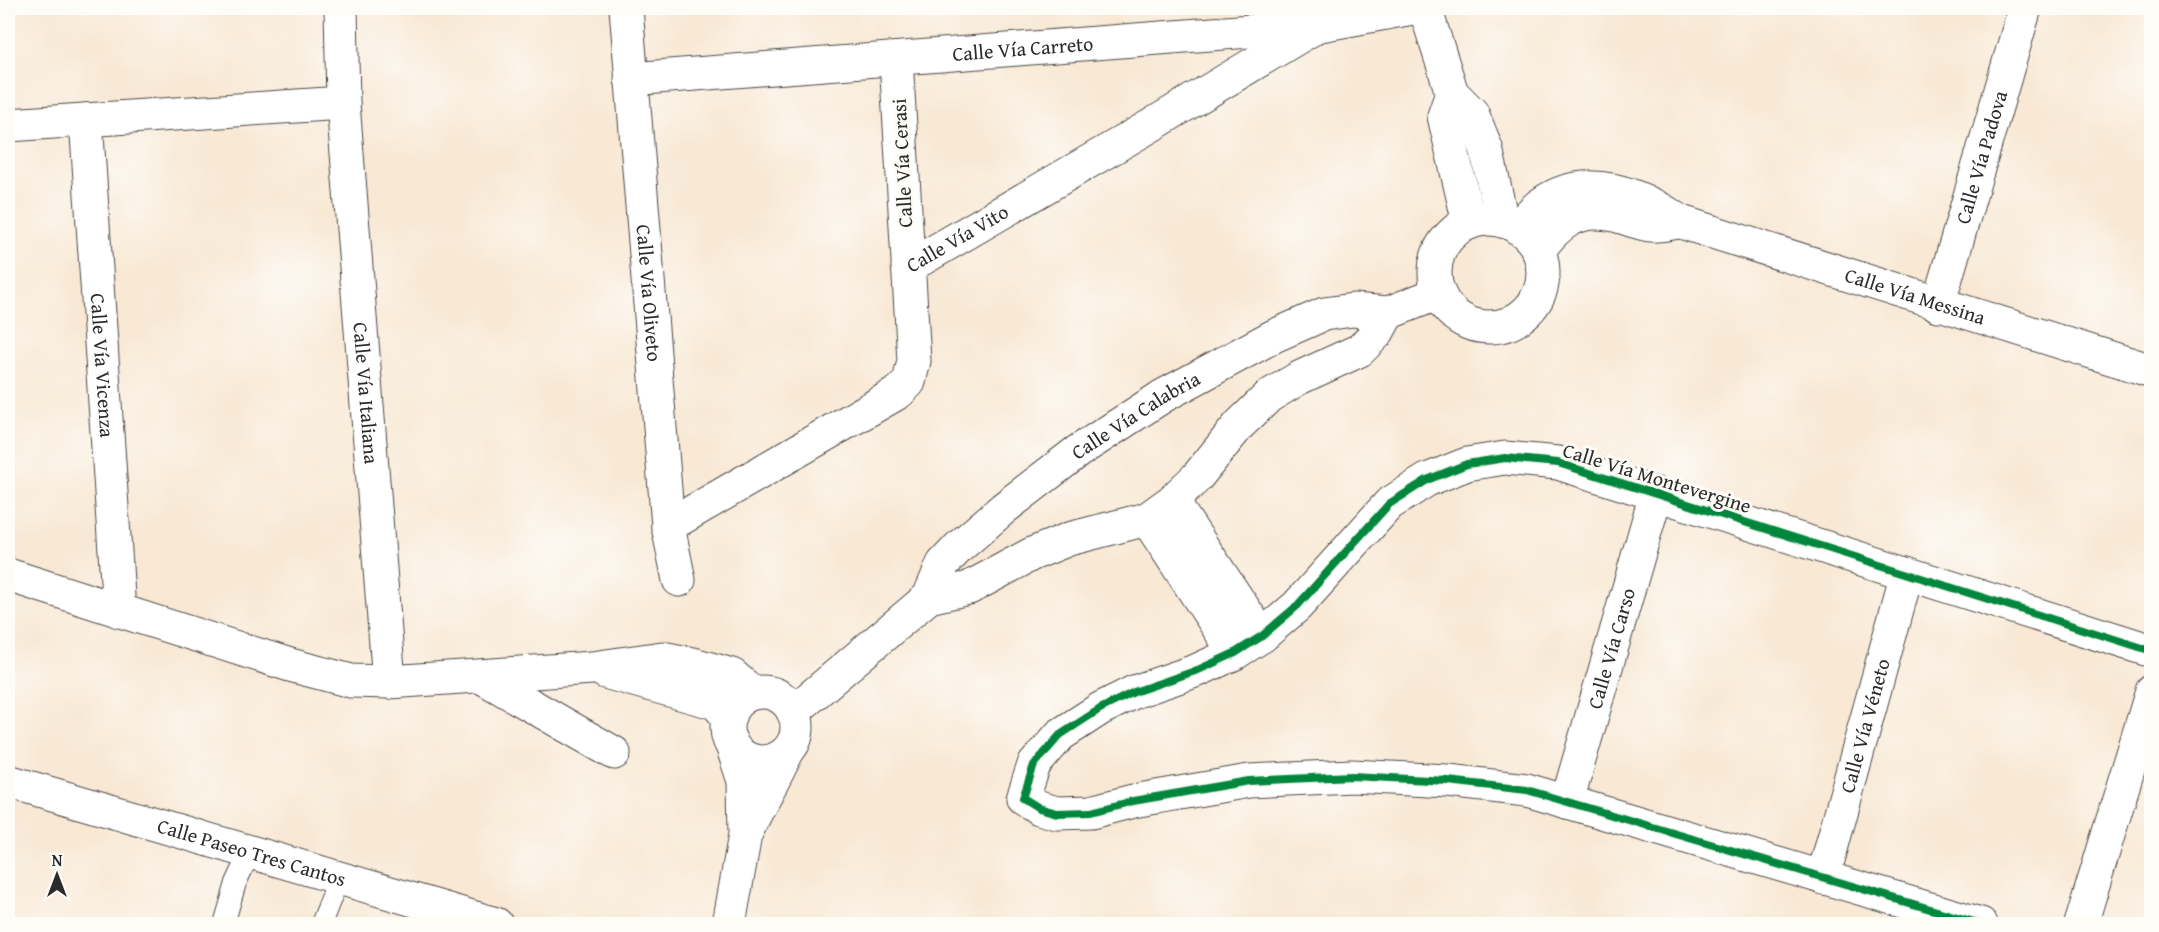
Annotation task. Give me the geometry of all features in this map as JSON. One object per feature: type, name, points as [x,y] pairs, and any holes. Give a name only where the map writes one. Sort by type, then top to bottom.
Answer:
[{"type":"street","name":"Calle Vía Italiana","points":[[341,8],[343,103],[389,682]]},
{"type":"street","name":"Calle Vía Oliveto","points":[[626,8],[668,526],[679,580]]},
{"type":"street","name":"Calle Vía Carreto","points":[[632,79],[1315,27],[1413,8]]},
{"type":"street","points":[[1425,8],[1452,93],[1472,113],[1520,233],[1543,267],[1542,285],[1535,301],[1524,315],[1508,324],[1490,327],[1472,324],[1456,315],[1448,308],[1439,293],[1435,278],[1440,252],[1447,240],[1469,223],[1485,219],[1520,233]]},
{"type":"street","name":"Calle Vía Padova","points":[[1938,305],[2025,8]]},
{"type":"street","name":"Calle Vía Vito","points":[[668,526],[899,392],[909,382],[914,361],[908,267],[1315,27]]},
{"type":"street","name":"Calle Vía Cerasi","points":[[896,58],[908,267]]},
{"type":"street","points":[[1452,93],[1444,116],[1469,223]]},
{"type":"street","points":[[8,126],[343,103]]},
{"type":"street","name":"Calle Vía Vicenza","points":[[86,120],[119,611]]},
{"type":"street","name":"Calle Vía Messina","points":[[1520,233],[1552,233],[1564,222],[1595,213],[1652,226],[1681,222],[2151,371]]},
{"type":"street","name":"Calle Vía Calabria","points":[[793,712],[929,597],[943,564],[1004,508],[1077,452],[1163,396],[1274,336],[1324,314],[1353,310],[1388,313],[1439,293]]},
{"type":"street","name":"Calle Vía Calabria","points":[[929,597],[969,588],[1032,554],[1069,539],[1160,510],[1197,477],[1246,418],[1269,396],[1299,378],[1360,350],[1377,333],[1388,313]]},
{"type":"street","points":[[1274,336],[1299,378]]},
{"type":"street","name":"Calle Vía Montevergine","points":[[1982,924],[1519,789],[1448,781],[1352,776],[1249,782],[1133,801],[1091,812],[1057,813],[1039,808],[1023,798],[1034,765],[1060,735],[1100,709],[1134,692],[1198,670],[1235,653],[1262,636],[1297,606],[1389,504],[1427,480],[1467,464],[1505,458],[1558,463],[2151,651]]},
{"type":"street","name":"Calle Vía Carso","points":[[1567,802],[1656,494]]},
{"type":"street","points":[[1160,510],[1262,636]]},
{"type":"street","points":[[1160,510],[1235,653]]},
{"type":"street","name":"Calle Vía Véneto","points":[[1823,878],[1907,573]]},
{"type":"street","points":[[8,575],[290,665],[351,681],[389,682],[482,677],[592,668],[662,658],[732,675],[753,693]]},
{"type":"street","points":[[592,668],[716,703],[730,730],[736,751],[746,758],[756,762],[778,759],[787,752]]},
{"type":"street","points":[[482,677],[614,753]]},
{"type":"street","points":[[2081,924],[2151,691]]},
{"type":"street","points":[[729,924],[745,835],[744,781],[730,730],[734,707],[742,698],[753,693],[766,692],[777,696],[789,705],[796,718],[797,733],[745,835]]},
{"type":"street","name":"Calle Paseo Tres Cantos","points":[[8,781],[496,924]]},
{"type":"lane","points":[[224,924],[250,852]]},
{"type":"lane","points":[[321,924],[339,878]]},
{"type":"cycle path","points":[[1981,924],[1527,790],[1448,781],[1352,776],[1249,781],[1133,801],[1091,812],[1057,813],[1039,808],[1023,798],[1034,765],[1060,735],[1100,709],[1134,692],[1198,670],[1235,653],[1262,636],[1297,606],[1389,504],[1427,480],[1467,464],[1505,458],[1558,463],[2152,651]]}]
